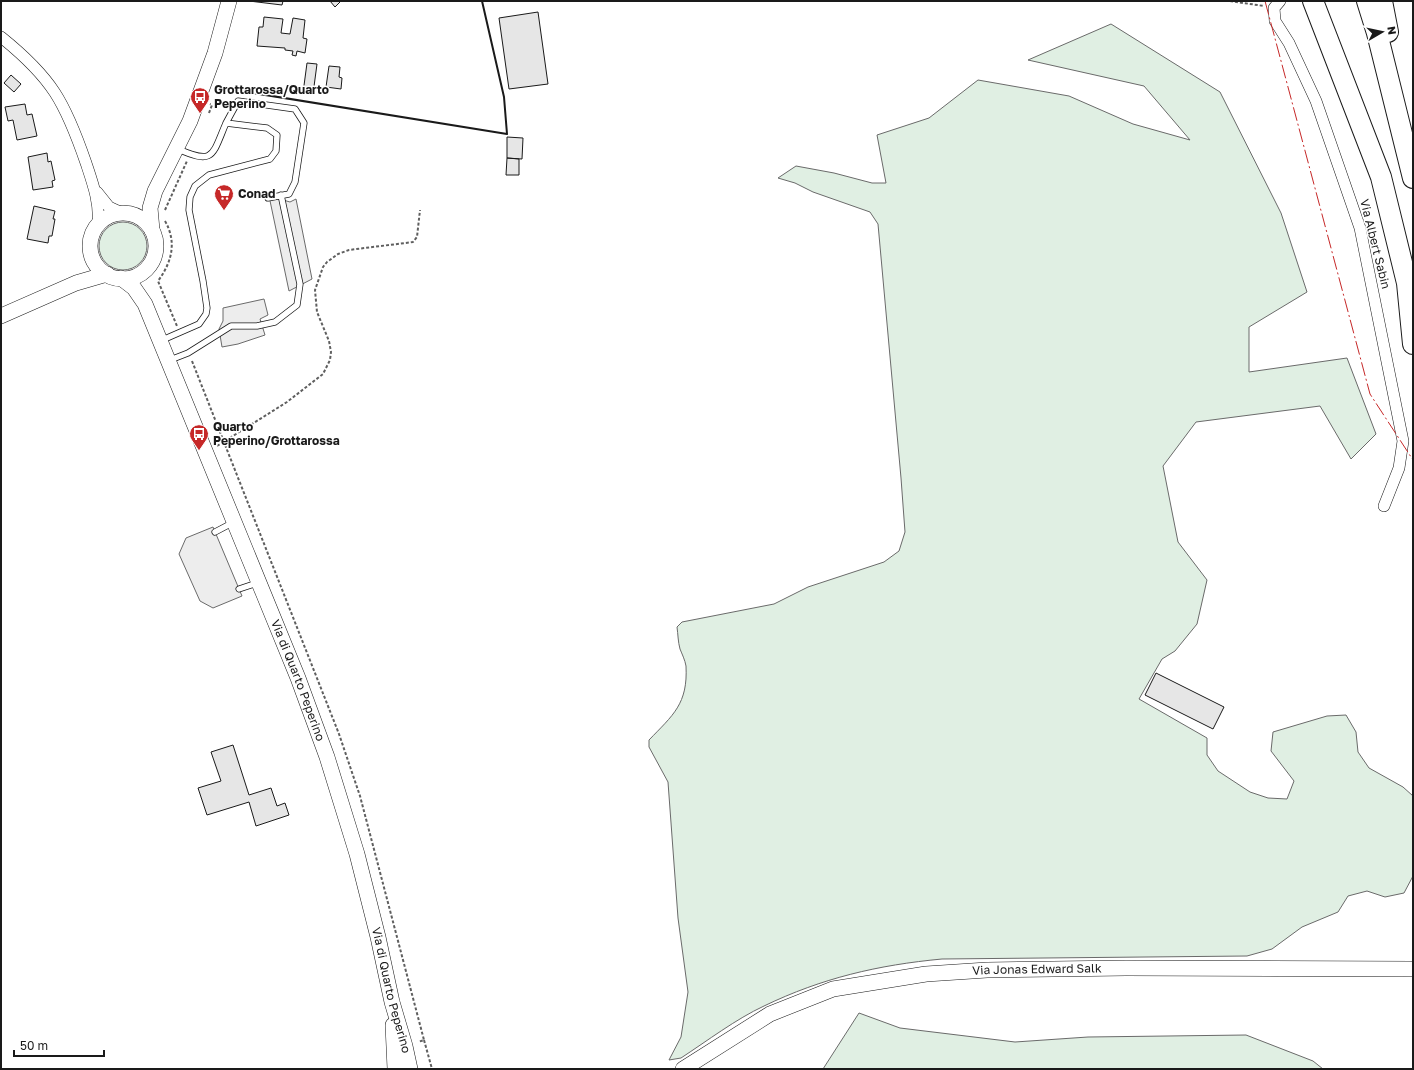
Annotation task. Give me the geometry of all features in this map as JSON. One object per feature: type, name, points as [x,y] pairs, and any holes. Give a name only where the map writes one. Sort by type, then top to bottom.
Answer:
[{"type":"highway","points":[[1313,1],[1381,177],[1407,283],[1413,344]]},
{"type":"highway","points":[[1367,1],[1377,33],[1413,178]]},
{"type":"highway","points":[[1382,1],[1413,168]]},
{"type":"street","points":[[114,276],[100,269],[92,256],[91,239],[98,225],[108,216],[124,213],[155,191],[183,152],[199,96],[219,42],[229,1]]},
{"type":"street","name":"Via Albert Sabin","points":[[1277,5],[1275,21],[1289,43],[1316,101],[1360,228],[1404,441],[1399,468],[1384,506]]},
{"type":"street","points":[[1,37],[38,69],[63,103],[72,123],[95,190],[99,210],[98,225]]},
{"type":"street","points":[[95,190],[109,207],[142,218],[152,230]]},
{"type":"street","points":[[1,316],[76,283],[114,276],[136,276],[147,268],[156,251],[156,240],[152,230],[150,208],[155,191]]},
{"type":"street","points":[[76,283],[83,275],[92,256]]},
{"type":"street","name":"Via di Quarto Peperino","points":[[145,304],[144,280],[147,268]]},
{"type":"street","name":"Via di Quarto Peperino","points":[[114,276],[134,288],[145,304],[298,678],[327,757],[358,862],[410,1069]]},
{"type":"street","name":"Via Jonas Edward Salk","points":[[684,1069],[770,1014],[833,989],[926,974],[987,970],[1126,968],[1413,969]]},
{"type":"street","points":[[392,1002],[395,1069]]},
{"type":"lane","points":[[183,152],[201,158],[212,153],[238,101],[295,109],[304,123],[296,182],[289,194],[268,198]]},
{"type":"lane","points":[[160,341],[180,333],[203,320],[207,308],[189,210],[192,192],[199,182],[209,174],[270,159],[276,151],[278,145],[277,135],[267,128],[226,123]]},
{"type":"lane","points":[[168,361],[188,353],[231,326],[258,326],[275,322],[297,305],[300,284],[281,195]]},
{"type":"lane","points":[[215,532],[234,522]]},
{"type":"lane","points":[[239,589],[258,583]]},
{"type":"path","points":[[1230,1],[1277,5]]},
{"type":"path","points":[[199,96],[212,105],[206,119]]},
{"type":"path","points":[[180,333],[158,281],[167,268],[172,252],[172,239],[162,215],[183,152]]},
{"type":"path","points":[[206,454],[287,402],[323,374],[330,360],[330,347],[317,312],[315,290],[323,267],[327,262],[338,254],[349,250],[413,242],[417,237],[420,210]]},
{"type":"path","points":[[188,353],[339,734],[358,789],[432,1069]]},
{"type":"path","points":[[405,1046],[424,1040]]},
{"type":"green space","points":[[1111,24],[1220,92],[1281,213],[1307,292],[1249,327],[1249,372],[1347,358],[1376,434],[1351,459],[1320,406],[1196,422],[1163,466],[1178,542],[1207,580],[1197,624],[1175,651],[1162,659],[1139,699],[1207,738],[1207,755],[1218,771],[1250,792],[1268,798],[1287,799],[1294,781],[1271,751],[1273,732],[1327,716],[1346,715],[1356,732],[1358,752],[1369,768],[1403,787],[1413,796],[1413,876],[1404,893],[1385,897],[1367,891],[1348,896],[1338,912],[1302,927],[1272,949],[1247,956],[942,959],[895,965],[851,974],[807,988],[753,1011],[681,1058],[669,1060],[681,1037],[688,992],[678,918],[668,782],[649,747],[649,740],[672,716],[682,700],[686,679],[686,666],[679,646],[677,627],[682,622],[774,604],[808,587],[884,562],[899,551],[905,532],[878,224],[870,212],[813,192],[795,183],[778,178],[796,166],[834,173],[872,183],[886,183],[877,135],[929,118],[978,80],[1069,96],[1133,124],[1190,140],[1144,86],[1028,60]]},
{"type":"green space","points":[[123,222],[132,224],[140,229],[145,237],[147,246],[145,255],[140,263],[132,268],[123,270],[114,268],[106,263],[101,255],[99,246],[101,237],[106,229],[114,224]]},
{"type":"green space","points":[[859,1013],[900,1028],[1015,1042],[1088,1037],[1246,1035],[1313,1061],[1323,1069],[823,1069]]},
{"type":"shaded area","points":[[269,196],[290,202],[296,199],[312,279],[289,291]]},
{"type":"shaded area","points":[[264,299],[268,315],[260,319],[265,335],[238,344],[222,347],[219,329],[223,321],[223,308]]},
{"type":"shaded area","points":[[213,527],[242,596],[213,608],[200,601],[179,554],[186,538]]},
{"type":"building","points":[[249,1],[283,1],[282,5]]},
{"type":"building","points":[[330,1],[341,1],[335,7]]},
{"type":"building","points":[[538,12],[548,84],[509,89],[499,18]]},
{"type":"building","points":[[264,17],[283,19],[281,33],[290,34],[293,18],[305,20],[303,38],[307,39],[305,53],[297,51],[296,56],[292,55],[293,51],[285,50],[285,48],[257,46],[259,27],[263,27]]},
{"type":"building","points":[[307,63],[317,64],[313,94],[303,93]]},
{"type":"building","points":[[329,66],[340,67],[339,77],[342,78],[341,89],[326,87]]},
{"type":"building","points":[[11,75],[21,84],[14,92],[4,83]]},
{"type":"building","points":[[25,104],[27,115],[32,114],[37,136],[17,140],[13,120],[8,121],[5,107]]},
{"type":"building","points":[[507,137],[523,138],[522,159],[507,158]]},
{"type":"building","points":[[47,153],[48,162],[51,161],[55,180],[52,181],[53,187],[33,190],[28,157]]},
{"type":"building","points":[[507,158],[519,159],[519,175],[506,175]]},
{"type":"building","points":[[34,206],[55,211],[52,236],[49,236],[48,243],[27,239]]},
{"type":"building","points":[[1156,673],[1224,707],[1213,729],[1145,695]]},
{"type":"building","points":[[233,745],[249,795],[271,788],[277,806],[285,803],[289,815],[256,826],[249,802],[207,815],[198,788],[221,781],[211,752]]},
{"type":"wall","points":[[216,87],[507,134],[504,97],[482,1]]},
{"type":"power","points":[[1265,1],[1370,394],[1413,460]]},
{"type":"place","name":"Grottarossa/Quarto Peperino","points":[[200,114]]},
{"type":"place","name":"Conad","points":[[224,211]]},
{"type":"place","name":"Quarto Peperino/Grottarossa","points":[[199,451]]}]
